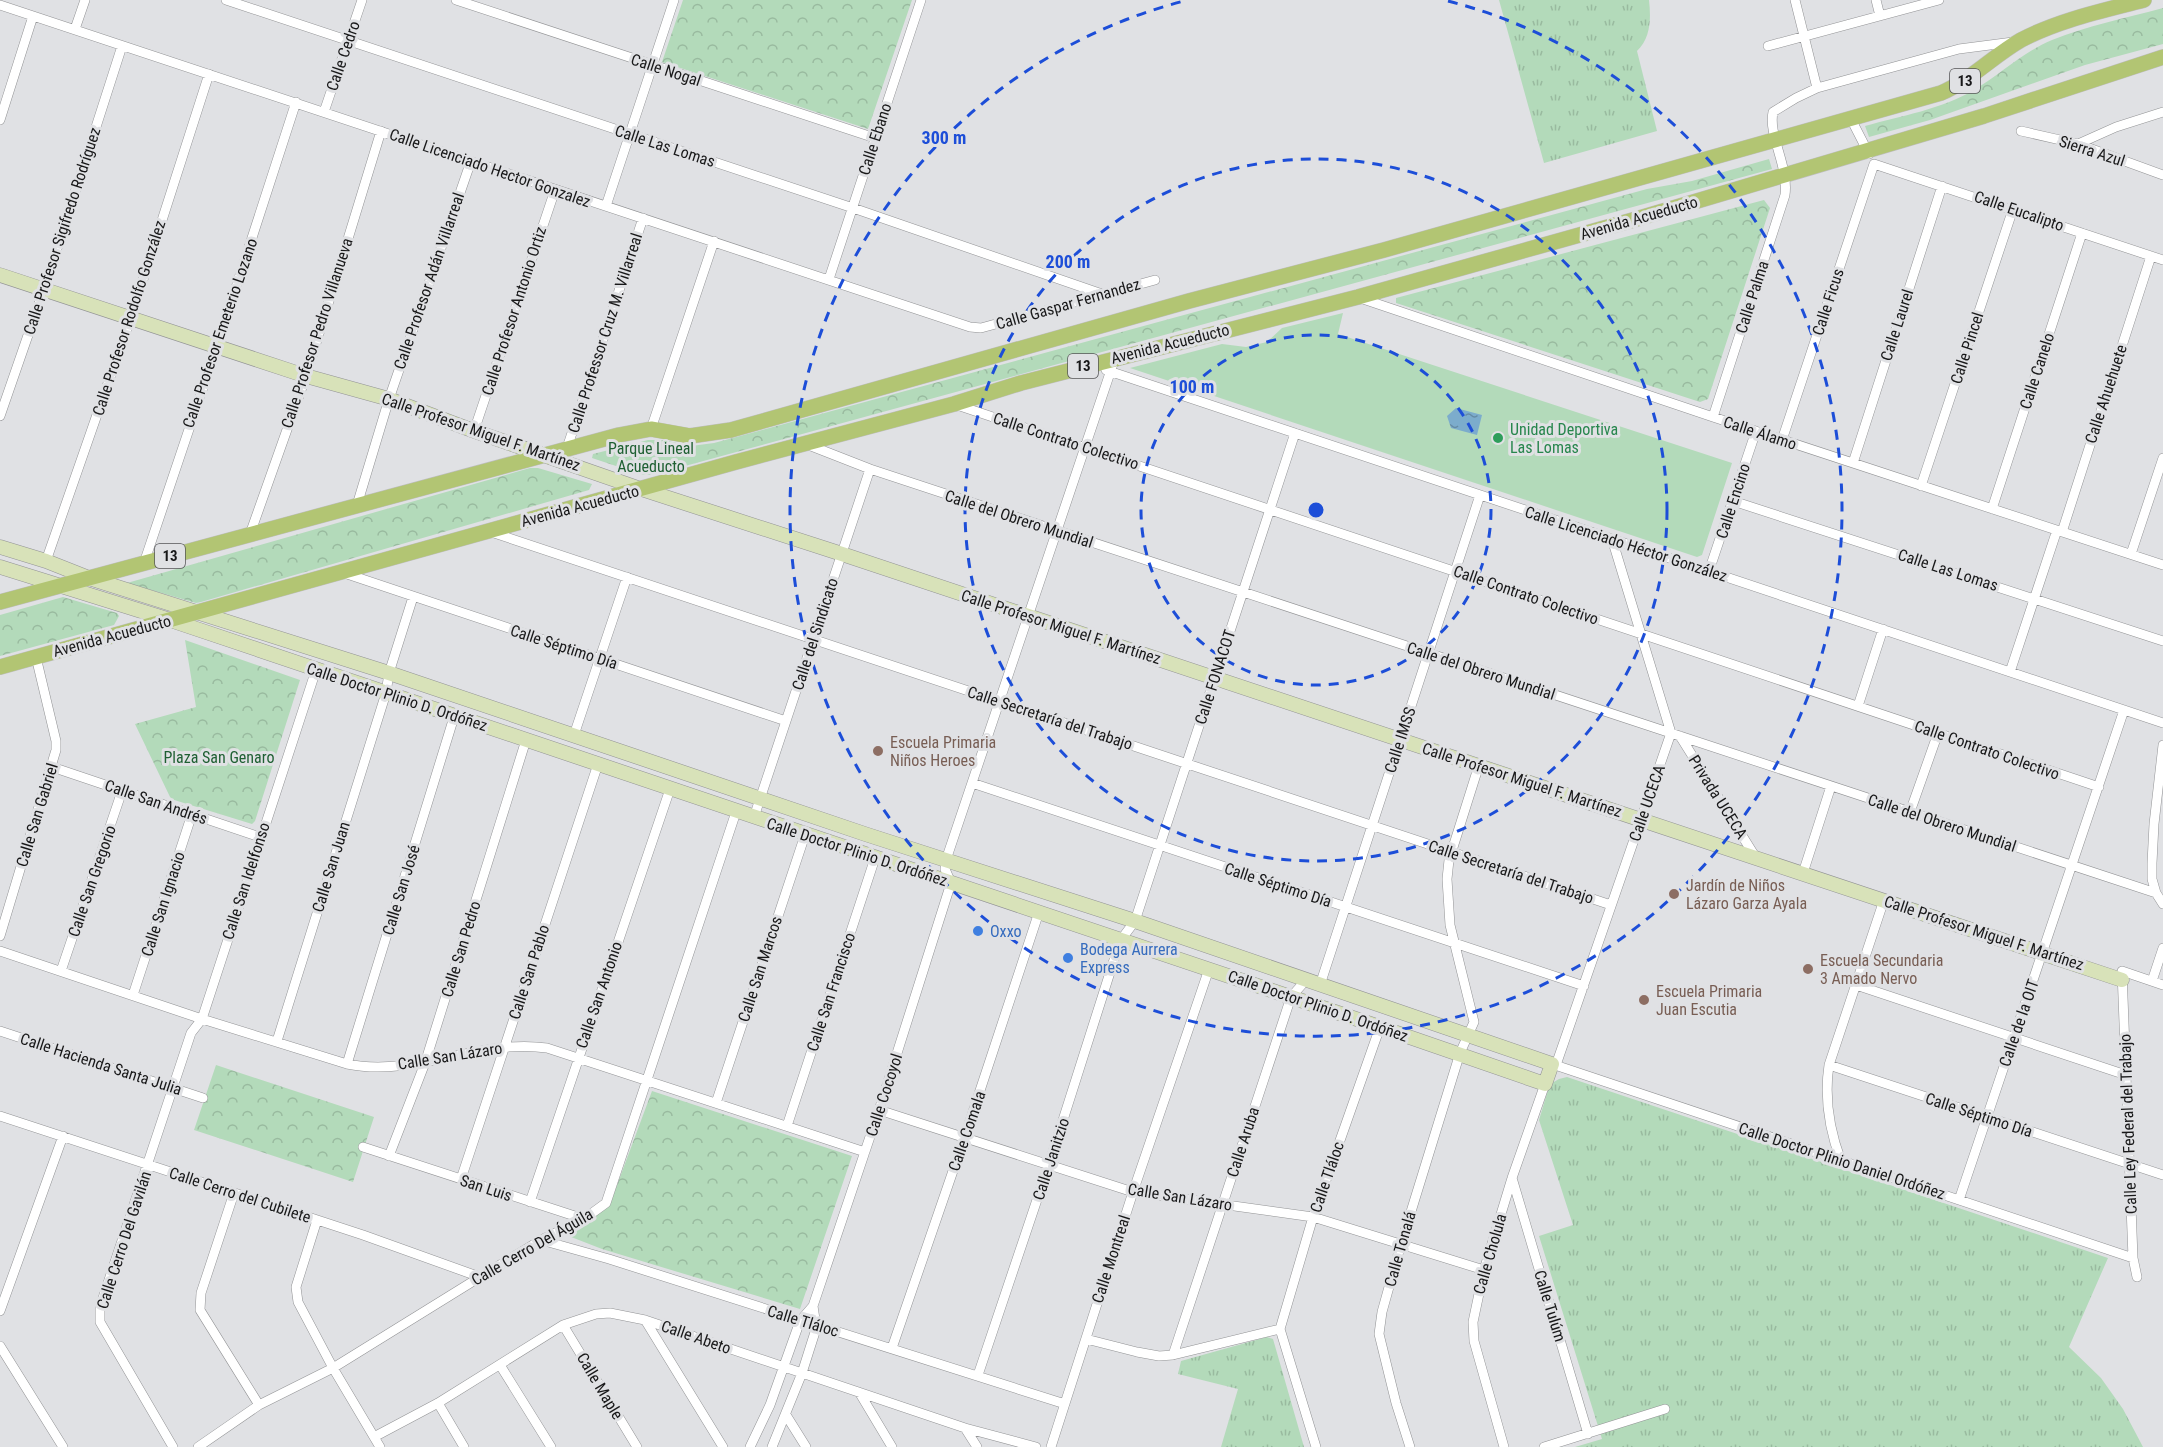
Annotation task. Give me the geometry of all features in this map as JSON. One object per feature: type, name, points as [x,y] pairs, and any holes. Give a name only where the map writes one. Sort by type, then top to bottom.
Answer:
[{"type":"main road","name":"Avenida Acueducto","points":[[0,602],[567,448],[651,429],[690,436],[730,430],[1920,100],[1952,88],[2019,42],[2113,4],[2144,0]]},
{"type":"main road","name":"Avenida Acueducto","points":[[1,670],[36,657],[954,404],[1021,383],[1090,365],[1112,365],[1622,223],[1785,175],[1870,158],[1984,116],[2163,57]]},
{"type":"street","points":[[75,29],[85,0]]},
{"type":"street","name":"Calle Las Lomas","points":[[226,0],[853,208],[1103,294]]},
{"type":"street","name":"Calle Cedro","points":[[324,112],[362,0]]},
{"type":"street","name":"Calle Nogal","points":[[456,0],[875,138]]},
{"type":"street","points":[[606,206],[674,0]]},
{"type":"street","name":"Calle Ebano","points":[[829,279],[921,0]]},
{"type":"street","points":[[1795,0],[1817,88],[1959,49],[2019,42]]},
{"type":"street","points":[[1876,0],[1880,16]]},
{"type":"street","points":[[1768,46],[1939,0]]},
{"type":"street","name":"Calle Licenciado Hector Gonzalez","points":[[0,5],[970,327],[981,328]]},
{"type":"street","points":[[0,120],[33,16]]},
{"type":"street","name":"Calle Profesor Sigifredo Rodríguez","points":[[0,416],[44,289],[122,46]]},
{"type":"street","name":"Calle Profesor Rodolfo González","points":[[46,561],[131,317],[209,74]]},
{"type":"street","name":"Calle Palma","points":[[1713,417],[1785,195],[1785,175],[1772,122],[1773,112],[1817,88]]},
{"type":"street","name":"Calle Profesor Emeterio Lozano","points":[[144,563],[296,102]]},
{"type":"street","points":[[2078,144],[2163,112]]},
{"type":"street","points":[[1851,119],[1870,158]]},
{"type":"street","name":"Calle Profesor Pedro Villanueva","points":[[250,534],[306,376],[381,131]]},
{"type":"street","name":"Sierra Azul","points":[[2021,131],[2078,144],[2163,175]]},
{"type":"street","name":"Calle Eucalipto","points":[[1870,158],[1942,186],[2163,260]]},
{"type":"street","name":"Calle Ficus","points":[[1782,440],[1870,158]]},
{"type":"street","name":"Calle Profesor Adán Villarreal","points":[[357,505],[389,399],[471,161]]},
{"type":"street","name":"Calle Laurel","points":[[1853,463],[1942,186]]},
{"type":"street","name":"Calle Profesor Antonio Ortiz","points":[[474,431],[555,190]]},
{"type":"street","name":"Calle Pincel","points":[[1921,486],[2013,209]]},
{"type":"street","name":"Calle Professor Cruz M. Villarreal","points":[[567,448],[643,218]]},
{"type":"street","name":"Calle Canelo","points":[[1992,509],[2082,233]]},
{"type":"street","points":[[651,429],[714,241]]},
{"type":"street","name":"Calle Ahuehuete","points":[[2010,672],[2151,256]]},
{"type":"street","name":"Calle Profesor Miguel F. Martínez","points":[[0,275],[306,376],[389,399],[641,489],[2043,953],[2163,985]]},
{"type":"street","name":"Calle Gaspar Fernandez","points":[[981,328],[1155,279]]},
{"type":"street","name":"Calle Álamo","points":[[1358,297],[2163,565]]},
{"type":"street","points":[[951,883],[945,869],[946,860],[1112,365]]},
{"type":"street","name":"Calle Licenciado Héctor González","points":[[1112,365],[1295,433],[2124,710],[2162,720]]},
{"type":"street","name":"Calle Contrato Colectivo","points":[[954,404],[2099,787]]},
{"type":"street","name":"Calle Encino","points":[[1709,571],[1756,431]]},
{"type":"street","name":"Calle FONACOT","points":[[1135,921],[1295,433]]},
{"type":"street","name":"Calle del Obrero Mundial","points":[[806,444],[870,470],[2156,893]]},
{"type":"street","points":[[2131,554],[2163,458]]},
{"type":"street","name":"Calle del Sindicato","points":[[754,817],[870,470]]},
{"type":"street","name":"Calle IMSS","points":[[1320,985],[1480,495]]},
{"type":"street","name":"Calle Las Lomas","points":[[1733,501],[2163,641]]},
{"type":"street","name":"Calle Secretaría del Trabajo","points":[[489,531],[1611,905]]},
{"type":"street","points":[[1612,539],[1640,633],[1676,735]]},
{"type":"street","name":"Calle Doctor Plinio D. Ordóñez","points":[[0,547],[46,561],[89,578],[389,673],[865,834],[1135,921],[1554,1064]]},
{"type":"street","name":"Calle Doctor Plinio D. Ordóñez","points":[[0,567],[170,620],[1120,941],[1460,1053],[1545,1084]]},
{"type":"street","name":"Calle Séptimo Día","points":[[342,572],[786,721]]},
{"type":"street","points":[[574,735],[627,577]]},
{"type":"street","name":"Calle San Juan","points":[[277,1041],[386,693],[389,673],[413,597]]},
{"type":"street","points":[[1857,706],[1883,629]]},
{"type":"street","name":"Calle San Gabriel","points":[[0,936],[52,767],[56,741],[36,657]]},
{"type":"street","name":"Calle San Idelfonso","points":[[172,1088],[191,1033],[202,1018],[316,670]]},
{"type":"street","name":"Calle de la OIT","points":[[1959,1200],[2124,710]]},
{"type":"street","name":"Calle San José","points":[[347,1064],[454,717]]},
{"type":"street","points":[[1910,812],[1938,733]]},
{"type":"street","name":"Calle UCECA","points":[[1554,1064],[1584,986],[1641,820],[1676,735]]},
{"type":"street","name":"Privada UCECA","points":[[1676,735],[1756,858]]},
{"type":"street","name":"Calle San Pedro","points":[[389,1156],[425,1063],[526,740]]},
{"type":"street","points":[[2163,745],[2152,879],[2156,893],[2163,904]]},
{"type":"street","name":"Calle San Pablo","points":[[461,1179],[598,764]]},
{"type":"street","points":[[1469,1035],[1474,1019],[1450,925],[1447,879],[1451,852],[1479,765]]},
{"type":"street","name":"Calle San Andrés","points":[[52,767],[260,837]]},
{"type":"street","name":"Calle Séptimo Día","points":[[972,783],[1584,986]]},
{"type":"street","points":[[1803,873],[1831,786]]},
{"type":"street","name":"Calle San Antonio","points":[[530,1202],[670,789]]},
{"type":"street","name":"Calle San Gregorio","points":[[61,971],[123,791]]},
{"type":"street","name":"Calle Cerro Del Águila","points":[[198,1447],[259,1405],[333,1368],[480,1276],[541,1240],[584,1219],[608,1200],[736,812]]},
{"type":"street","name":"Calle San Ignacio","points":[[134,995],[192,814]]},
{"type":"street","points":[[858,853],[865,834]]},
{"type":"street","name":"Calle San Marcos","points":[[716,1103],[805,835]]},
{"type":"street","name":"Calle San Francisco","points":[[787,1126],[875,858]]},
{"type":"street","name":"Calle Cocoyol","points":[[800,1321],[813,1306],[879,1110],[951,883]]},
{"type":"street","points":[[1841,1161],[1828,1114],[1829,1065],[1884,900]]},
{"type":"street","name":"Calle Comala","points":[[892,1348],[1039,912]]},
{"type":"street","name":"Calle Janitzio","points":[[978,1376],[1120,941],[1135,921]]},
{"type":"street","points":[[2152,981],[2163,948]]},
{"type":"street","name":"Calle San Lázaro","points":[[0,951],[347,1064],[368,1068],[425,1063],[504,1046],[526,1045],[547,1048],[865,1152]]},
{"type":"street","name":"Calle Montreal","points":[[1051,1447],[1133,1192],[1209,969]]},
{"type":"street","name":"Calle Ley Federal del Trabajo","points":[[2122,975],[2133,1258],[2137,1277]]},
{"type":"street","points":[[1291,998],[1306,980]]},
{"type":"street","points":[[1856,985],[2126,1075]]},
{"type":"street","name":"Calle Aruba","points":[[1173,1355],[1291,998]]},
{"type":"street","name":"Calle Tláloc","points":[[1280,1329],[1313,1217],[1380,1027]]},
{"type":"street","name":"Calle Hacienda Santa Julia","points":[[0,1031],[202,1098]]},
{"type":"street","name":"Calle Tonalá","points":[[1410,1447],[1396,1403],[1379,1334],[1382,1312],[1460,1053],[1469,1035]]},
{"type":"street","name":"Calle Cholula","points":[[1504,1447],[1473,1332],[1474,1314],[1484,1270],[1512,1178],[1554,1064]]},
{"type":"street","name":"Calle Doctor Plinio Daniel Ordóñez","points":[[1554,1064],[2133,1258]]},
{"type":"street","name":"Calle Séptimo Día","points":[[1829,1065],[2163,1175]]},
{"type":"street","name":"Calle Cerro Del Gavilán","points":[[172,1088],[100,1307],[100,1322],[173,1447]]},
{"type":"street","name":"Calle San Lázaro","points":[[879,1110],[1133,1192],[1313,1217],[1484,1270]]},
{"type":"street","name":"Calle Cerro del Cubilete","points":[[0,1116],[480,1276]]},
{"type":"street","points":[[0,1311],[2,1300],[63,1136]]},
{"type":"street","points":[[363,1147],[389,1156]]},
{"type":"street","name":"San Luis","points":[[389,1156],[584,1219]]},
{"type":"street","name":"Calle Tulúm","points":[[1512,1178],[1588,1434]]},
{"type":"street","points":[[234,1193],[201,1293],[200,1310],[259,1405]]},
{"type":"street","points":[[317,1220],[296,1287],[296,1295],[333,1368],[380,1447]]},
{"type":"street","name":"Calle Tláloc","points":[[541,1240],[609,1259],[1065,1404]]},
{"type":"street","name":"Calle Cocoyol","points":[[813,1306],[816,1326]]},
{"type":"street","name":"Calle Abeto","points":[[374,1437],[438,1403],[563,1325],[596,1314],[610,1313],[645,1320],[965,1428],[1036,1447]]},
{"type":"street","points":[[645,1320],[723,1447]]},
{"type":"street","points":[[750,1447],[770,1405],[800,1321]]},
{"type":"street","name":"Calle Maple","points":[[563,1325],[637,1447]]},
{"type":"street","points":[[772,1447],[802,1373],[816,1326]]},
{"type":"street","points":[[1086,1339],[1159,1356],[1173,1355],[1280,1329],[1316,1447]]},
{"type":"street","points":[[0,1346],[63,1447]]},
{"type":"street","points":[[500,1365],[550,1447]]},
{"type":"street","points":[[859,1392],[892,1447]]},
{"type":"street","points":[[438,1403],[464,1447]]},
{"type":"street","points":[[1544,1447],[1665,1408]]},
{"type":"street","points":[[786,1415],[806,1447]]},
{"type":"street","points":[[965,1428],[977,1447]]},
{"type":"green space","points":[[683,0],[912,0],[868,129],[662,62]]},
{"type":"green space","points":[[1499,0],[1649,0],[1650,21],[1647,34],[1637,51],[1657,131],[1544,163]]},
{"type":"green space","points":[[2163,8],[2163,44],[2085,65],[1930,120],[1869,137],[1865,126],[1962,97],[2031,51],[2052,40],[2093,26]]},
{"type":"green space","name":"Parque Lineal Acueducto","points":[[1769,159],[1772,169],[652,475],[643,475],[592,458],[593,454],[648,440],[663,440],[691,446],[714,443],[1647,189],[1692,181]]},
{"type":"green space","points":[[1764,200],[1770,208],[1708,399],[1700,402],[1396,303],[1396,298]]},
{"type":"green space","name":"Unidad Deportiva Las Lomas","points":[[1343,313],[1338,334],[1732,463],[1702,555],[1697,557],[1130,368],[1222,344],[1246,347],[1267,342],[1282,328]]},
{"type":"green space","name":"Parque Lineal Acueducto","points":[[530,468],[538,468],[592,484],[589,490],[201,602],[196,603],[127,583]]},
{"type":"green space","points":[[63,597],[117,613],[119,616],[114,625],[0,656],[0,615]]},
{"type":"green space","name":"Plaza San Genaro","points":[[185,640],[300,680],[255,821],[252,824],[171,799],[135,724],[196,707]]},
{"type":"green space","points":[[216,1065],[374,1117],[353,1182],[194,1130]]},
{"type":"green space","points":[[1567,1077],[2108,1258],[2069,1347],[2101,1378],[2123,1409],[2143,1447],[1575,1447],[1602,1439],[1539,1236],[1573,1225],[1539,1120],[1552,1083]]},
{"type":"green space","points":[[652,1091],[852,1156],[800,1309],[602,1249],[566,1235],[610,1204]]},
{"type":"green space","points":[[1267,1337],[1273,1339],[1304,1447],[1221,1447],[1238,1389],[1178,1374],[1181,1361]]},
{"type":"water","points":[[1456,408],[1482,415],[1477,435],[1451,428],[1447,416]]},
{"type":"place","name":"Unidad Deportiva Las Lomas","points":[[1498,438]]},
{"type":"place","name":"Escuela Primaria Niños Heroes","points":[[878,751]]},
{"type":"place","name":"Jardín de Niños Lázaro Garza Ayala","points":[[1674,894]]},
{"type":"place","name":"Oxxo","points":[[978,931]]},
{"type":"place","name":"Bodega Aurrera Express","points":[[1068,958]]},
{"type":"place","name":"Escuela Secundaria 3 Amado Nervo","points":[[1808,969]]},
{"type":"place","name":"Escuela Primaria Juan Escutia","points":[[1644,1000]]}]
